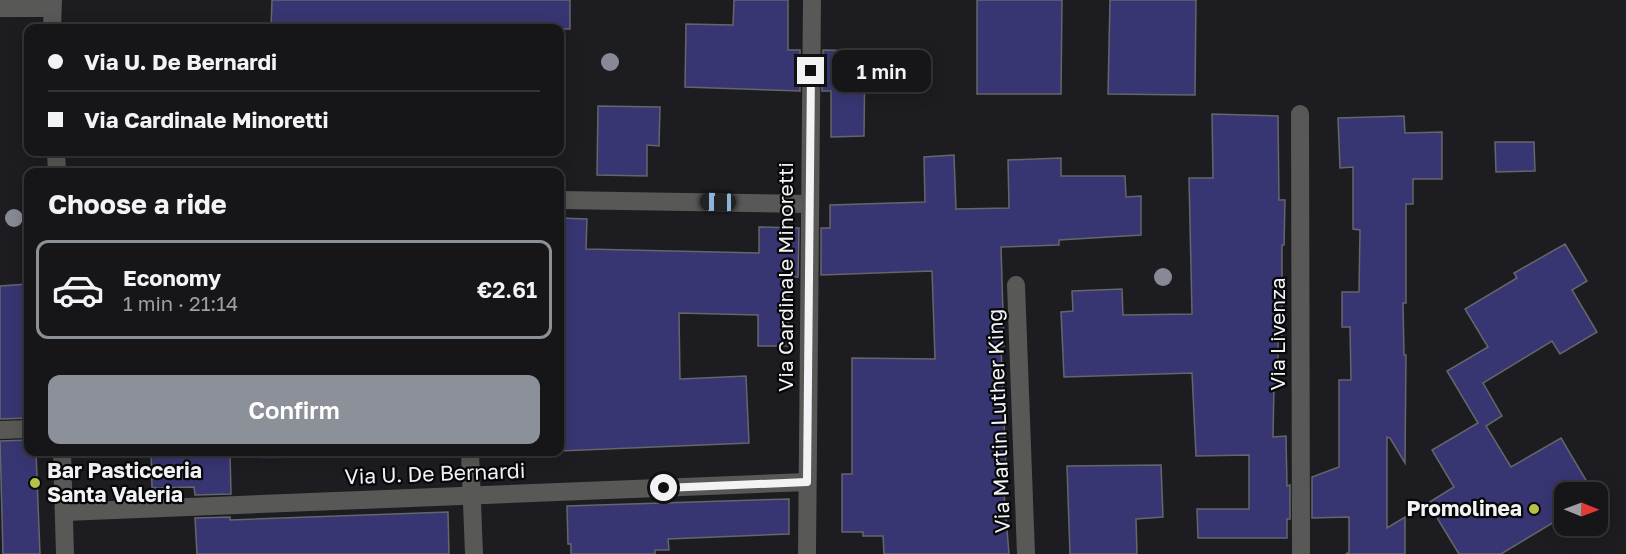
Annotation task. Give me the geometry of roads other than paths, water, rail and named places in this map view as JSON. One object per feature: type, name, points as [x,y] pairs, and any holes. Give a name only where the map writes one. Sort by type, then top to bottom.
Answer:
[{"type":"street","name":"Via Cardinale Minoretti","points":[[807,554],[812,0]]},
{"type":"street","points":[[0,8],[53,4],[52,24]]},
{"type":"street","name":"Via Livenza","points":[[1300,114],[1301,554]]},
{"type":"street","points":[[564,200],[809,204]]},
{"type":"street","name":"Via Martin Luther King","points":[[1016,285],[1026,554]]},
{"type":"street","points":[[0,430],[24,429]]},
{"type":"street","points":[[62,456],[66,554]]},
{"type":"street","points":[[470,456],[474,554]]},
{"type":"street","name":"Via U. De Bernardi","points":[[65,512],[807,482]]},
{"type":"place","name":"Bar Pasticceria Santa Valeria","points":[[35,483]]},
{"type":"place","name":"Promolinea","points":[[1534,509]]}]
